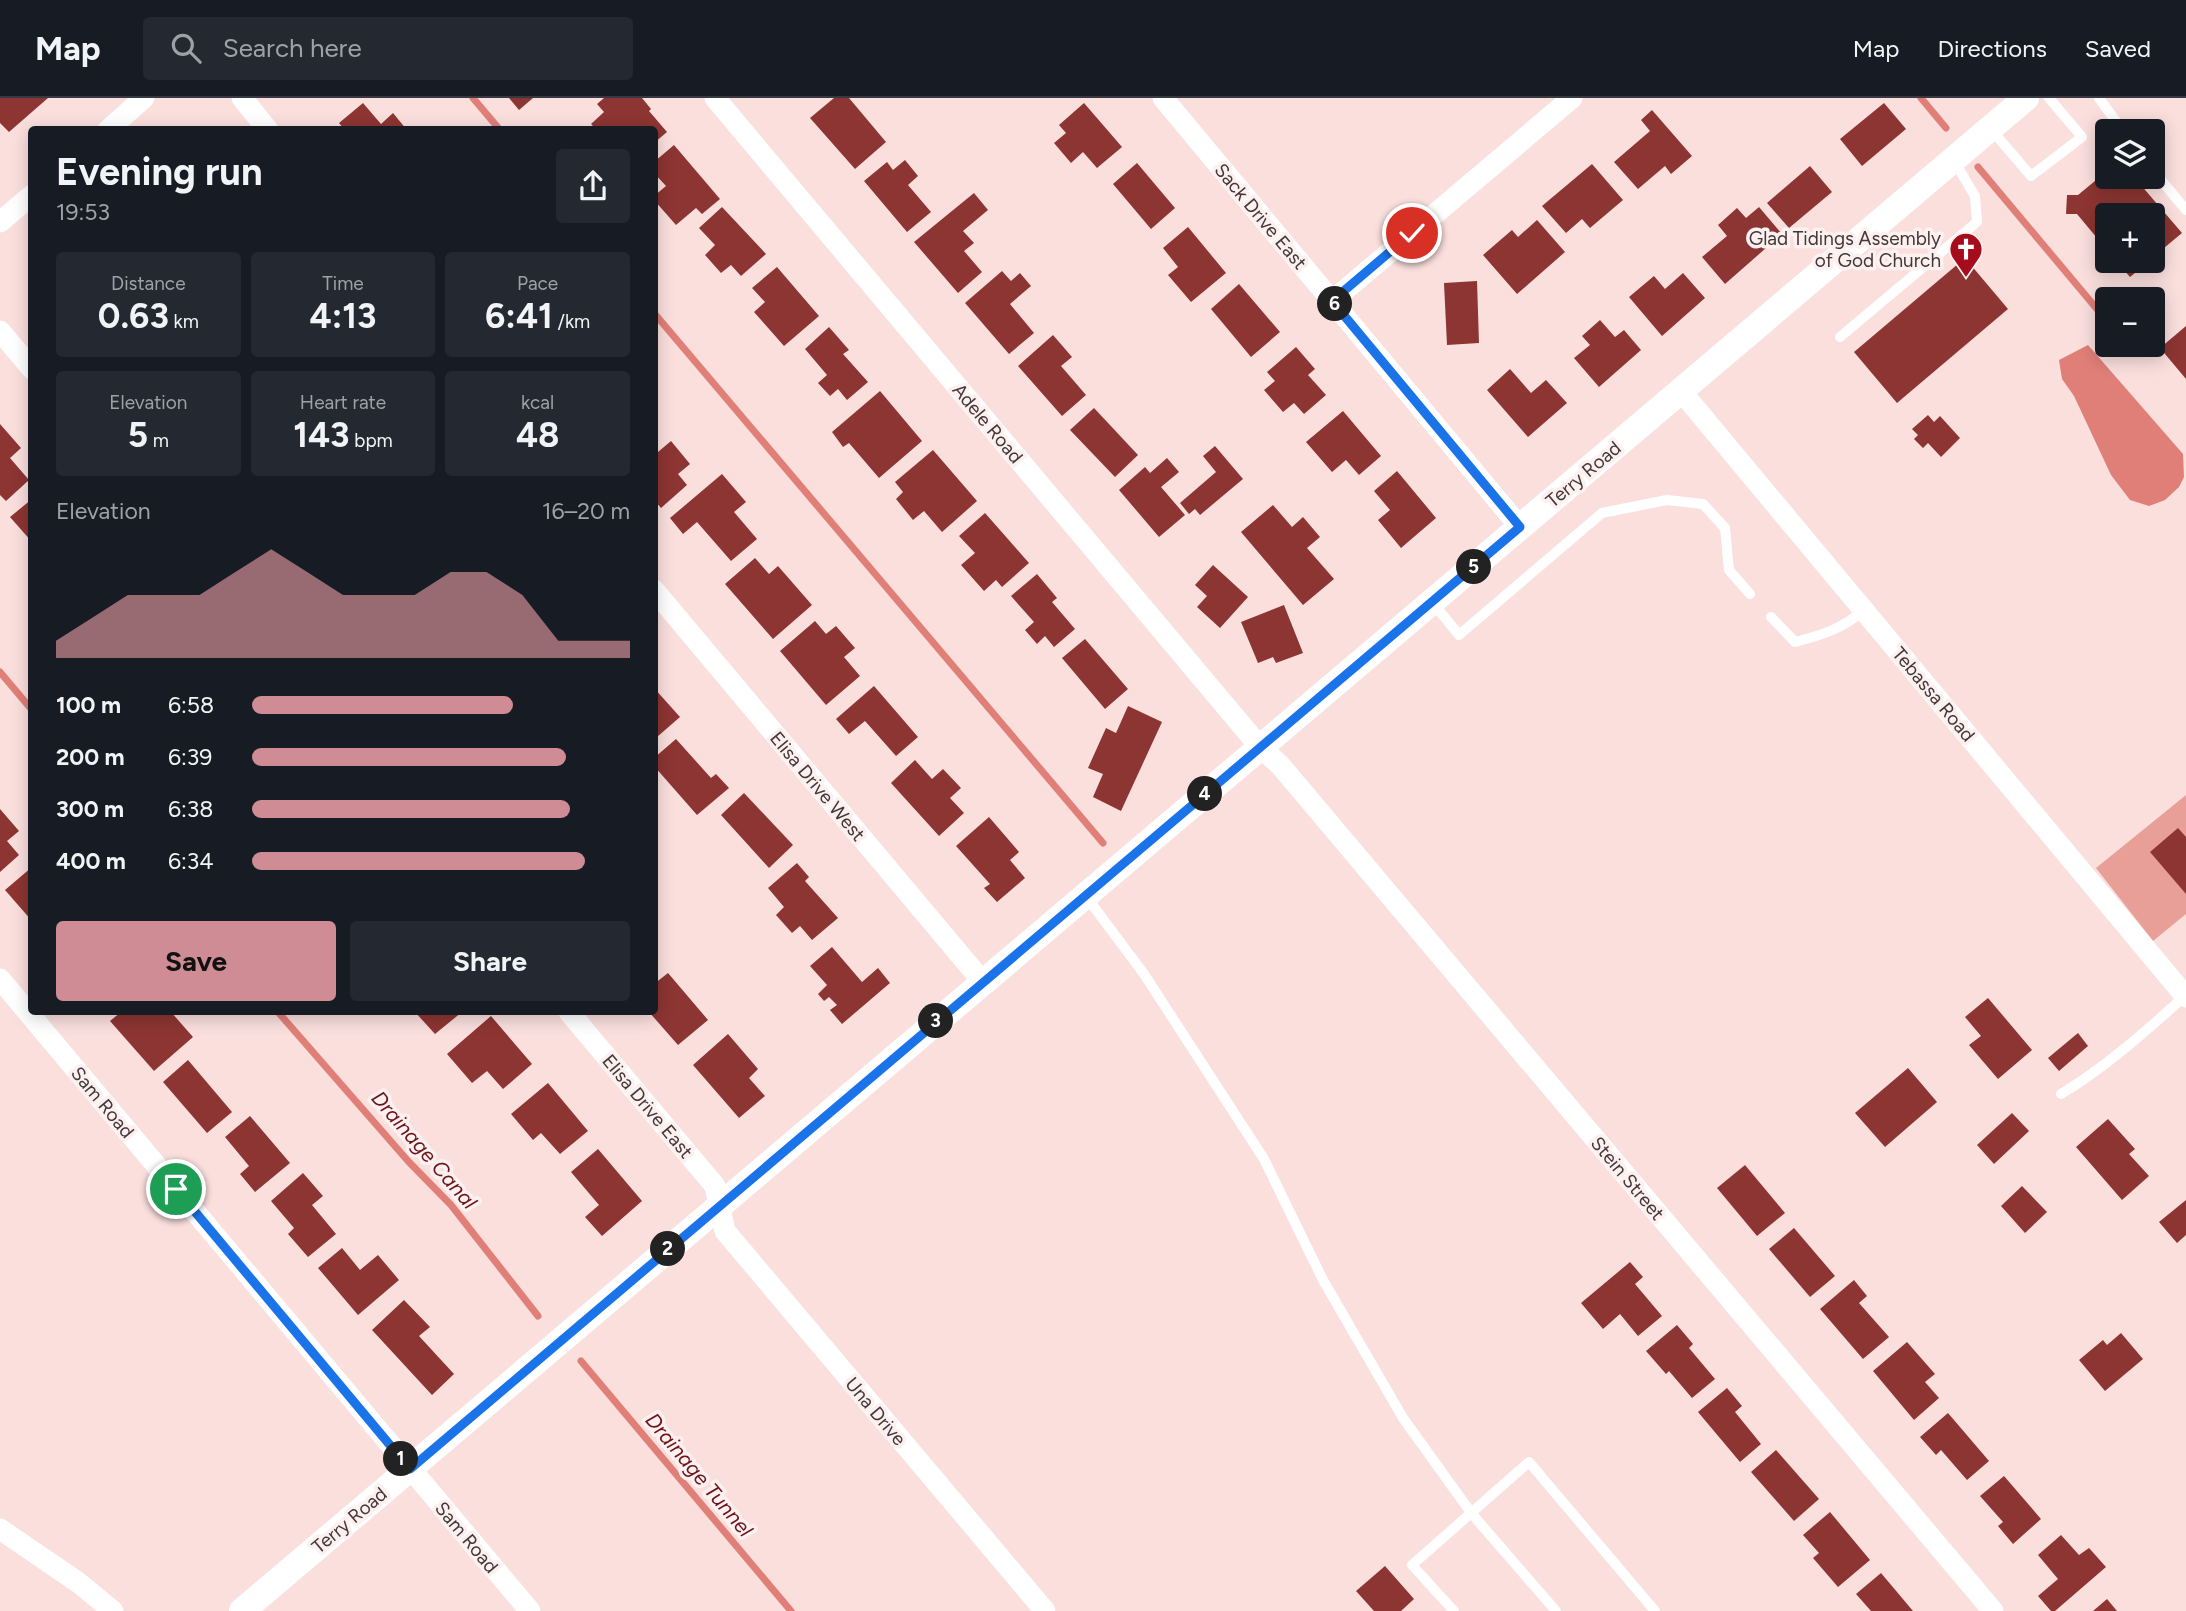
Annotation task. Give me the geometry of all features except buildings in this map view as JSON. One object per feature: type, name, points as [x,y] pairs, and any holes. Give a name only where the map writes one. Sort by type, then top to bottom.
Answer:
[{"type":"street","points":[[112,126],[144,98]]},
{"type":"street","points":[[242,98],[265,126]]},
{"type":"street","name":"Adele Road","points":[[715,98],[1260,747]]},
{"type":"street","name":"Sack Drive East","points":[[1163,98],[1520,527]]},
{"type":"street","points":[[1332,301],[1572,98]]},
{"type":"street","name":"Terry Road","points":[[242,1611],[2026,98]]},
{"type":"street","points":[[0,222],[28,198]]},
{"type":"street","points":[[0,331],[28,364]]},
{"type":"street","name":"Tebassa Road","points":[[1681,391],[2185,997]]},
{"type":"street","name":"Elisa Drive West","points":[[658,595],[982,981]]},
{"type":"street","name":"Stein Street","points":[[1260,747],[1280,765],[1993,1611]]},
{"type":"street","name":"Sam Road","points":[[0,979],[28,1012]]},
{"type":"street","name":"Sam Road","points":[[30,1015],[530,1611]]},
{"type":"street","name":"Elisa Drive East","points":[[572,1015],[715,1186],[720,1205]]},
{"type":"street","name":"Una Drive","points":[[720,1205],[725,1231],[1045,1611]]},
{"type":"street","points":[[0,1529],[79,1583],[113,1611]]},
{"type":"lane","points":[[1990,128],[2031,176],[2082,137],[2049,98]]},
{"type":"lane","points":[[2099,98],[2114,119]]},
{"type":"lane","points":[[1840,337],[1977,222],[1975,196],[1953,159]]},
{"type":"lane","points":[[2165,185],[2186,210]]},
{"type":"lane","points":[[1433,603],[1459,635],[1602,513],[1667,500],[1703,503],[1725,528],[1729,570],[1750,594]]},
{"type":"lane","points":[[1771,617],[1795,642],[1836,630],[1864,610]]},
{"type":"lane","points":[[1085,895],[1144,974],[1264,1159],[1323,1280],[1403,1418],[1472,1514],[1556,1611]]},
{"type":"lane","points":[[2061,1094],[2083,1081],[2142,1035],[2185,997]]},
{"type":"lane","points":[[1454,1611],[1412,1565],[1529,1462],[1655,1611]]},
{"type":"shaded area","points":[[2088,345],[2095,357],[2098,357],[2183,454],[2184,477],[2179,487],[2165,500],[2149,506],[2130,500],[2111,475],[2074,396],[2062,379],[2059,360]]},
{"type":"shaded area","points":[[2186,795],[2186,914],[2153,941],[2096,868]]},
{"type":"waterway","points":[[473,98],[497,126]]},
{"type":"waterway","name":"Drainage Canal","points":[[1921,98],[1946,128]]},
{"type":"waterway","name":"Drainage Canal","points":[[1978,167],[2095,307]]},
{"type":"waterway","points":[[658,318],[1103,843]]},
{"type":"waterway","name":"Drainage Canal","points":[[0,672],[28,705]]},
{"type":"waterway","name":"Drainage Canal","points":[[281,1015],[408,1161],[451,1205],[538,1316]]},
{"type":"waterway","name":"Drainage Tunnel","points":[[581,1361],[791,1611]]},
{"type":"place","name":"Glad Tidings Assembly of God Church","points":[[1966,279]]},
{"type":"route","points":[[176,1189],[410,1469],[1520,527],[1332,301],[1412,233]]}]
